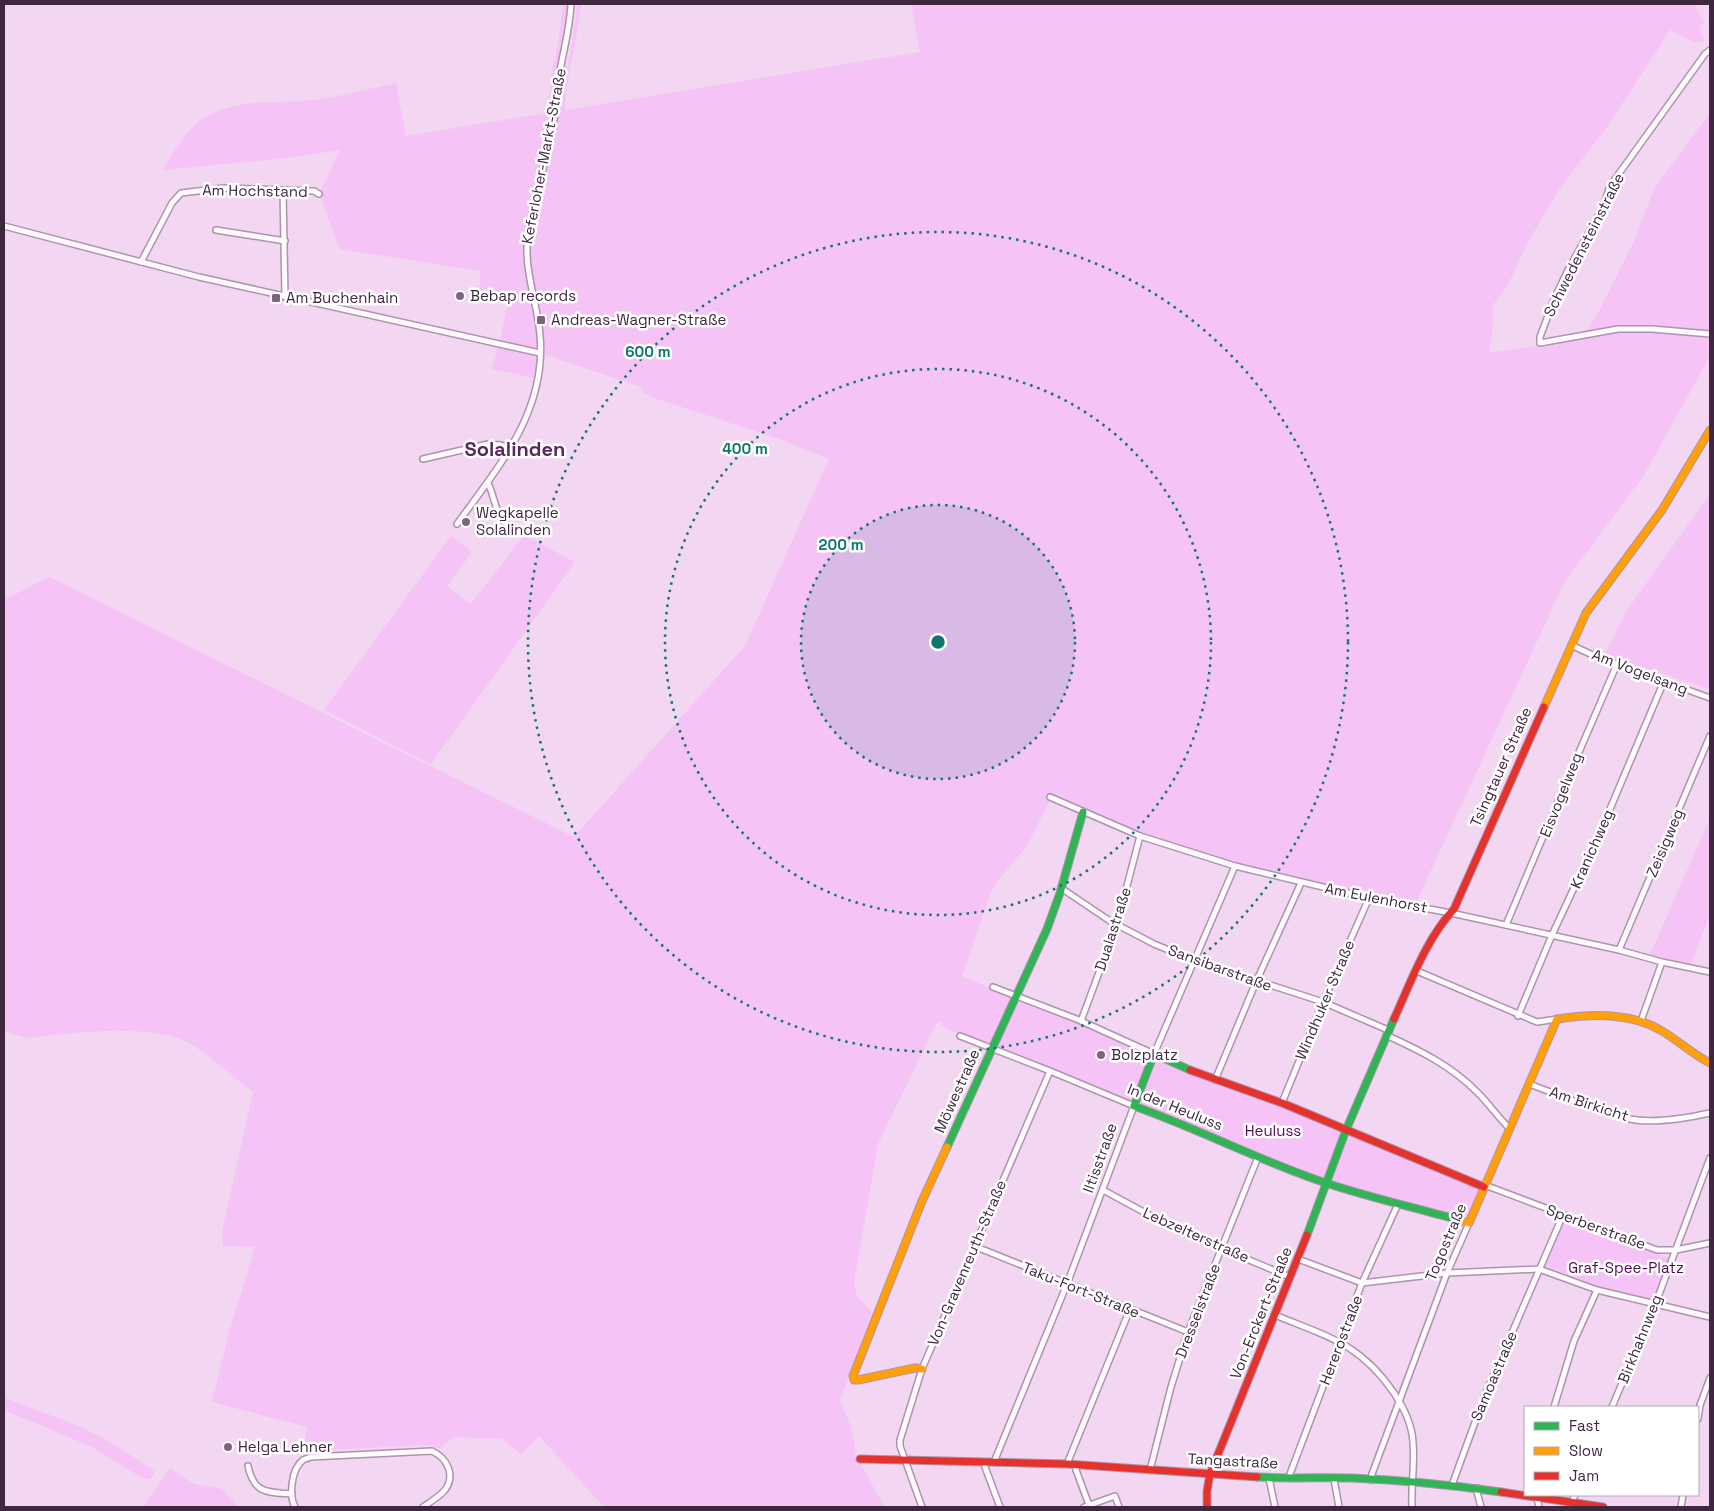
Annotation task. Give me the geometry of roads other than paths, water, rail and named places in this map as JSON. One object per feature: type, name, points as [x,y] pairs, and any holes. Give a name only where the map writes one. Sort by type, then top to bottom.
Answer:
[{"type":"street","name":"Keferloher-Markt-Straße","points":[[457,524],[519,435],[530,409],[539,373],[541,343],[526,265],[527,237],[553,127],[571,4]]},
{"type":"street","name":"Schwedensteinstraße","points":[[1708,52],[1610,186],[1602,207],[1553,302],[1542,328],[1540,343],[1618,328],[1710,334]]},
{"type":"street","name":"Am Hochstand","points":[[141,262],[172,203],[181,193],[223,188],[314,191],[319,194]]},
{"type":"street","points":[[283,190],[285,297]]},
{"type":"street","points":[[4,226],[285,297],[540,353]]},
{"type":"street","points":[[216,230],[285,242]]},
{"type":"street","name":"Tsingtauer Straße","points":[[1346,1130],[1387,1032],[1439,928],[1451,913],[1586,613],[1662,510],[1710,430]]},
{"type":"street","points":[[423,459],[488,444],[511,448]]},
{"type":"street","points":[[488,482],[500,517],[506,524],[516,530]]},
{"type":"street","name":"Am Vogelsang","points":[[1571,645],[1710,698]]},
{"type":"street","name":"Eisvogelweg","points":[[1506,925],[1618,664]]},
{"type":"street","name":"Kranichweg","points":[[1518,1016],[1552,935],[1602,828],[1664,681]]},
{"type":"street","name":"Zeisigweg","points":[[1620,950],[1710,736]]},
{"type":"street","name":"Am Eulenhorst","points":[[1050,797],[1140,836],[1235,866],[1301,883],[1451,913],[1710,972]]},
{"type":"street","name":"Möwestraße","points":[[922,1369],[915,1368],[854,1380],[854,1371],[922,1201],[1047,929],[1083,812]]},
{"type":"street","name":"Dualastraße","points":[[1080,1021],[1117,924],[1140,836]]},
{"type":"street","name":"Iltisstraße","points":[[994,1462],[1067,1284],[1154,1054],[1235,866]]},
{"type":"street","points":[[1215,1080],[1256,982],[1301,883]]},
{"type":"street","name":"Sansibarstraße","points":[[1061,888],[1117,924],[1154,944],[1256,982],[1323,1002],[1387,1032],[1457,1074],[1478,1093],[1509,1128]]},
{"type":"street","name":"Windhuker Straße","points":[[1282,1103],[1323,1002],[1369,898]]},
{"type":"street","points":[[1641,1021],[1662,962]]},
{"type":"street","points":[[1417,970],[1518,1016],[1537,1022],[1601,1016],[1641,1021],[1657,1028],[1710,1063]]},
{"type":"street","points":[[993,987],[1080,1021],[1175,1064],[1282,1103],[1484,1187]]},
{"type":"street","name":"Togostraße","points":[[1371,1480],[1447,1274],[1557,1019]]},
{"type":"street","name":"In der Heuluss","points":[[960,1036],[1326,1183],[1469,1223]]},
{"type":"street","name":"Von-Gravenreuth-Straße","points":[[922,1507],[900,1446],[900,1440],[922,1369],[1050,1071]]},
{"type":"street","name":"Am Birkicht","points":[[1529,1084],[1631,1119],[1690,1117],[1710,1113]]},
{"type":"street","name":"Von-Erckert-Straße","points":[[1207,1507],[1210,1474],[1298,1259],[1346,1130]]},
{"type":"street","name":"Dresselstraße","points":[[1150,1470],[1171,1387],[1188,1332],[1258,1157]]},
{"type":"street","name":"Birkhahnweg","points":[[1612,1406],[1655,1305],[1710,1158]]},
{"type":"street","name":"Sperberstraße","points":[[1484,1187],[1490,1187],[1657,1250],[1676,1250],[1710,1243]]},
{"type":"street","name":"Lebzelterstraße","points":[[1103,1190],[1177,1230],[1290,1277]]},
{"type":"street","name":"Hererostraße","points":[[1290,1478],[1362,1283],[1398,1204]]},
{"type":"street","points":[[1539,1270],[1563,1215]]},
{"type":"street","name":"Taku-Fort-Straße","points":[[974,1246],[1188,1332]]},
{"type":"street","points":[[1298,1259],[1362,1283],[1447,1274],[1539,1270],[1597,1290],[1710,1317]]},
{"type":"street","name":"Samoastraße","points":[[1452,1485],[1485,1395],[1539,1270]]},
{"type":"street","points":[[1554,1406],[1574,1341],[1597,1290]]},
{"type":"street","points":[[1067,1464],[1130,1310]]},
{"type":"street","points":[[1275,1315],[1352,1348],[1372,1365],[1400,1402],[1410,1424],[1413,1441],[1412,1507]]},
{"type":"street","points":[[1699,1412],[1710,1378]]},
{"type":"street","points":[[296,1507],[292,1501],[295,1472],[303,1460],[311,1457],[432,1451],[447,1463],[449,1481],[442,1493],[423,1507]]},
{"type":"street","name":"Tangastraße","points":[[860,1459],[1067,1464],[1269,1478],[1413,1482],[1524,1494]]},
{"type":"street","points":[[985,1462],[985,1467],[1000,1507]]},
{"type":"street","points":[[1076,1465],[1086,1506],[1115,1496],[1120,1507]]},
{"type":"street","points":[[248,1466],[253,1482],[259,1488],[292,1494]]},
{"type":"street","points":[[1269,1478],[1275,1507]]},
{"type":"street","points":[[1334,1479],[1340,1507]]},
{"type":"street","points":[[1478,1488],[1481,1507]]},
{"type":"street","name":"Tangastraße","points":[[1532,1496],[1573,1498],[1589,1506],[1603,1507]]},
{"type":"street","points":[[1537,1497],[1539,1507]]},
{"type":"place","name":"Bebap records","points":[[460,296]]},
{"type":"place","name":"Am Buchenhain","points":[[276,298]]},
{"type":"place","name":"Andreas-Wagner-Straße","points":[[541,320]]},
{"type":"place","name":"Wegkapelle Solalinden","points":[[466,522]]},
{"type":"place","name":"Bolzplatz","points":[[1101,1055]]},
{"type":"place","name":"Helga Lehner","points":[[228,1447]]},
{"type":"district","name":"Solalinden","points":[[515,449]]},
{"type":"park label","name":"Heuluss","points":[[1273,1131]]},
{"type":"park label","name":"Graf-Spee-Platz","points":[[1626,1268]]}]
